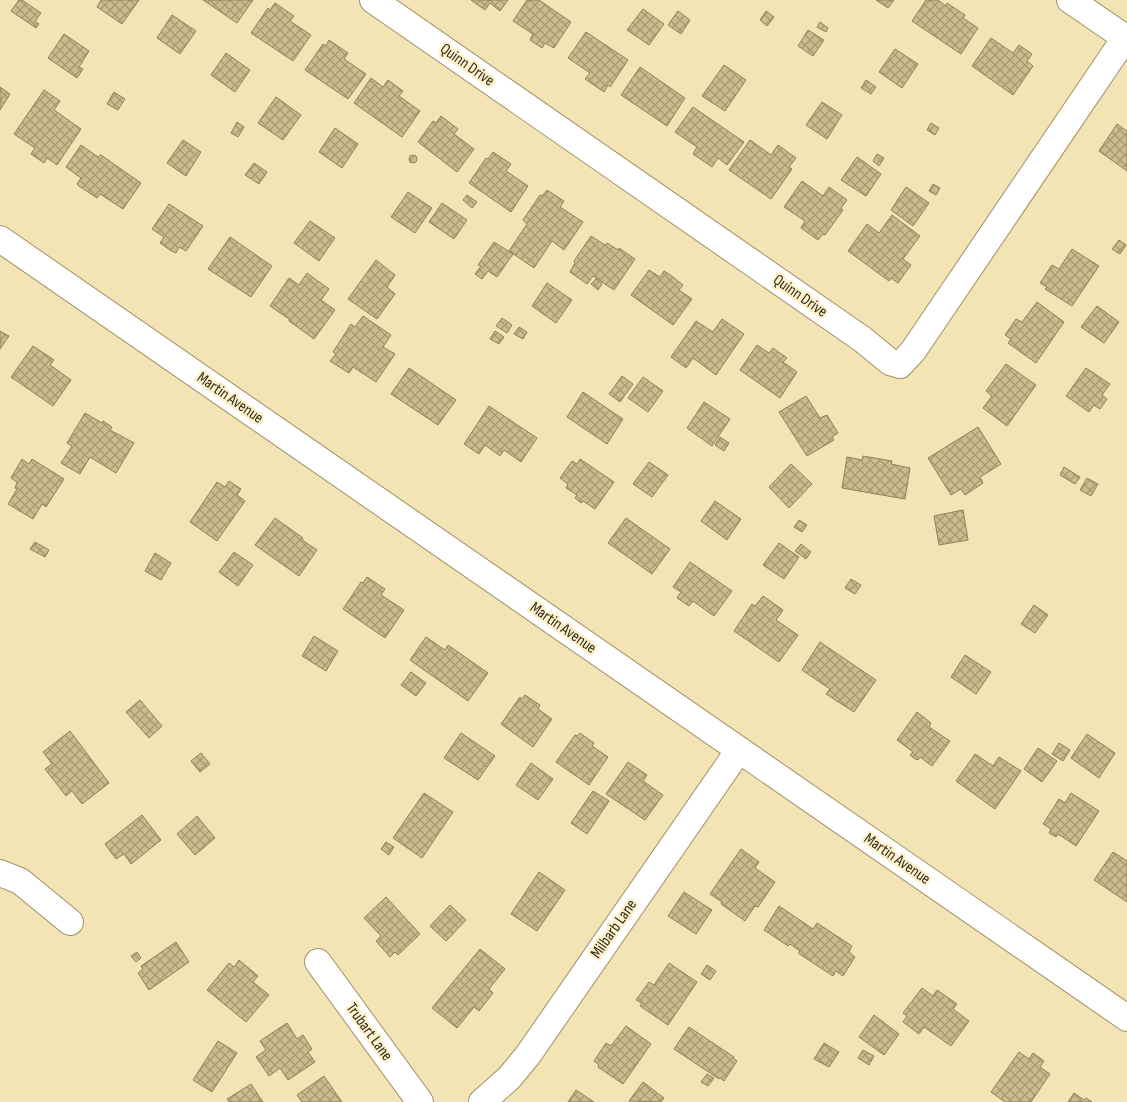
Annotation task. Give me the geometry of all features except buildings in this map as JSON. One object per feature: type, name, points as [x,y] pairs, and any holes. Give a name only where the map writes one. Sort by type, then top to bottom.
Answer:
[{"type":"street","name":"Quinn Drive","points":[[373,0],[862,339],[890,362],[900,365],[913,351],[1126,38]]},
{"type":"street","points":[[1070,0],[1126,38]]},
{"type":"street","name":"Martin Avenue","points":[[0,239],[1127,1018]]},
{"type":"street","name":"Milbarb Lane","points":[[482,1102],[509,1078],[528,1055],[739,750]]},
{"type":"street","points":[[0,873],[20,881],[70,922]]},
{"type":"street","name":"Trubart Lane","points":[[318,962],[420,1102]]}]
